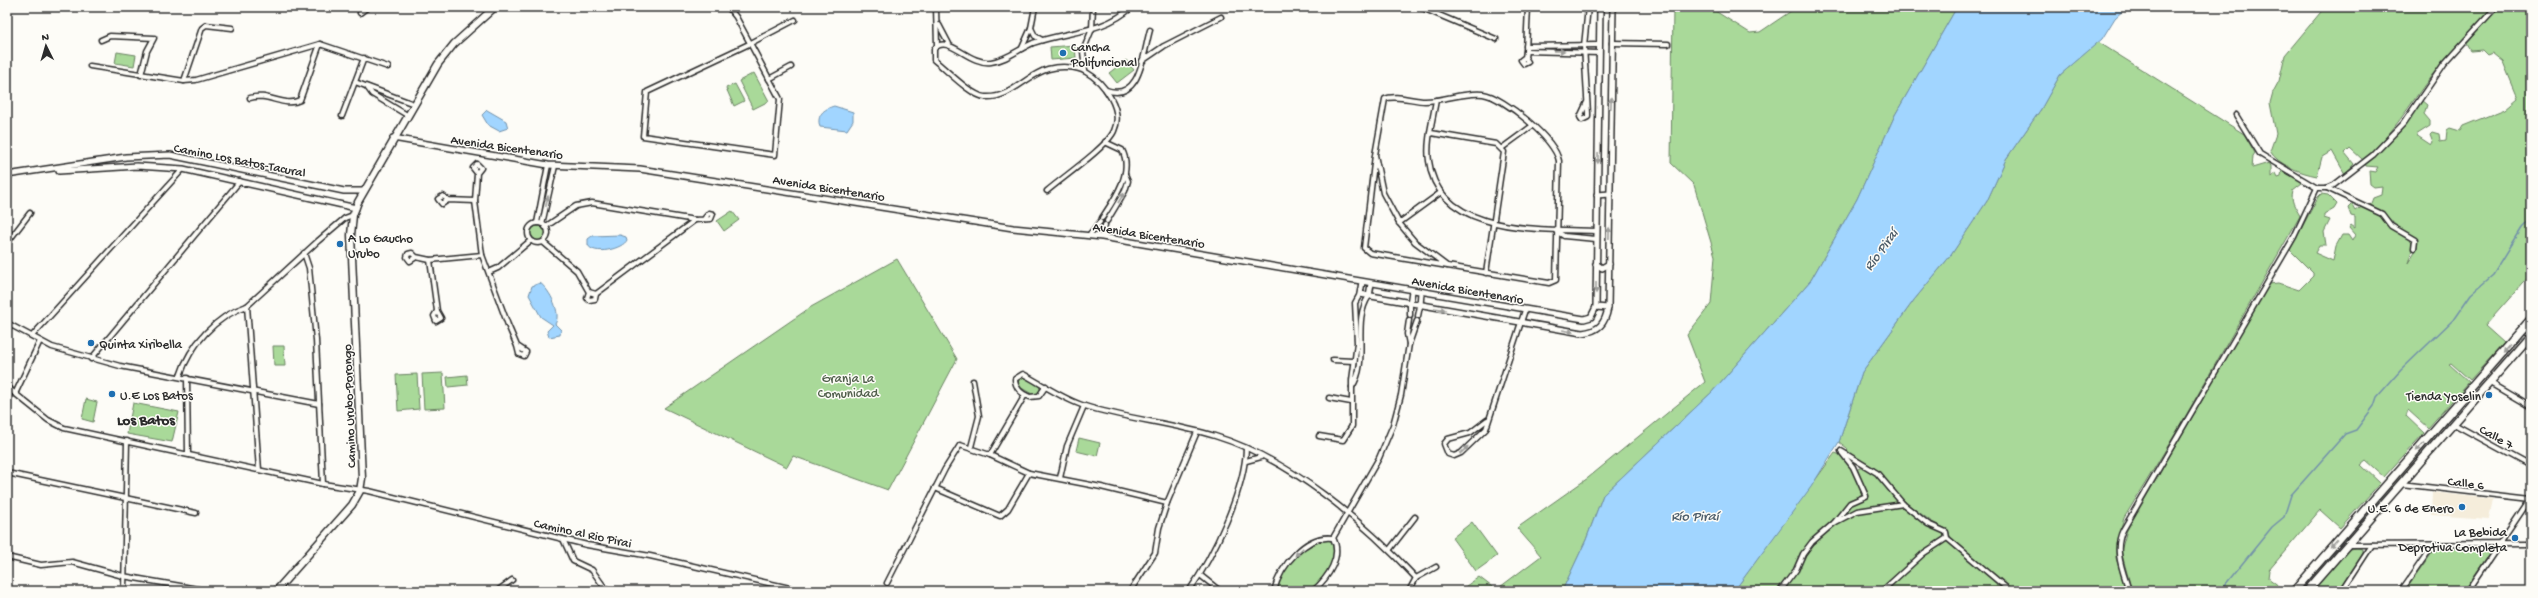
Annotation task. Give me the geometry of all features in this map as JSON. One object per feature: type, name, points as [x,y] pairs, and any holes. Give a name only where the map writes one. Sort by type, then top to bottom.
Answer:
[{"type":"highway","points":[[2294,591],[2531,319]]},
{"type":"highway","points":[[2307,591],[2400,484],[2528,342],[2531,335]]},
{"type":"highway","points":[[2454,424],[2449,418],[2464,401],[2465,396]]},
{"type":"main road","name":"Camino Urubo-Porongo","points":[[276,591],[352,505],[360,491],[362,478],[351,235],[353,215],[364,191],[393,138],[454,44],[495,7]]},
{"type":"street","points":[[360,12],[368,7]]},
{"type":"street","points":[[728,7],[736,17],[749,44],[780,99],[775,155],[642,136],[647,92],[749,44],[795,20]]},
{"type":"street","points":[[936,7],[937,46],[933,53],[934,60],[975,94],[984,97],[1003,94],[1031,76],[1048,68],[1067,67],[1085,71],[1105,90],[1116,109],[1117,120],[1114,131],[1105,142],[1047,191]]},
{"type":"street","points":[[1022,48],[1031,28],[1035,7]]},
{"type":"street","points":[[1085,71],[1083,51],[1092,29],[1093,7]]},
{"type":"street","points":[[937,23],[949,44],[978,62],[992,62],[1005,58],[1022,48],[1042,40],[1092,29],[1111,22],[1132,7]]},
{"type":"street","points":[[1420,7],[1496,39]]},
{"type":"street","points":[[1525,57],[1528,7]]},
{"type":"street","points":[[1586,102],[1584,46],[1588,7]]},
{"type":"street","points":[[1600,7],[1596,307],[1608,308]]},
{"type":"street","name":"Avenida Bicentenario","points":[[1360,294],[1420,306],[1582,333],[1591,332],[1603,323],[1608,308],[1613,7]]},
{"type":"street","points":[[2327,188],[2373,156],[2403,124],[2444,64],[2496,7]]},
{"type":"street","points":[[1142,61],[1164,46],[1221,16]]},
{"type":"street","points":[[184,81],[202,28],[206,25],[232,28]]},
{"type":"street","points":[[1031,28],[1035,36],[1042,40]]},
{"type":"street","points":[[1105,90],[1119,92],[1132,86],[1137,80],[1150,30]]},
{"type":"street","points":[[101,40],[110,36],[154,38],[147,51],[140,75]]},
{"type":"street","points":[[1612,43],[1668,44]]},
{"type":"street","points":[[250,98],[258,96],[294,103],[300,100],[320,44]]},
{"type":"street","points":[[90,66],[184,81],[196,80],[320,44],[388,67]]},
{"type":"street","points":[[937,46],[949,44]]},
{"type":"street","points":[[1526,48],[1599,45]]},
{"type":"street","points":[[1526,48],[1599,54]]},
{"type":"street","points":[[342,116],[364,58]]},
{"type":"street","points":[[768,79],[791,67]]},
{"type":"street","points":[[355,82],[367,87],[375,88],[414,104]]},
{"type":"street","points":[[367,87],[372,94],[407,115]]},
{"type":"street","points":[[1473,94],[1493,97],[1532,126],[1550,143],[1558,154],[1556,280],[1549,284],[1370,253],[1364,248],[1385,98],[1391,97],[1413,101],[1436,100],[1473,94]]},
{"type":"street","points":[[393,107],[398,98]]},
{"type":"street","points":[[1436,100],[1429,160],[1440,193],[1457,209],[1469,215],[1494,222],[1556,231],[1596,231]]},
{"type":"street","points":[[2236,115],[2260,154],[2317,188],[2327,188],[2382,214],[2391,226],[2415,240],[2414,248]]},
{"type":"street","points":[[1502,148],[1532,126]]},
{"type":"street","points":[[1431,133],[1496,144],[1502,148],[1505,156],[1486,273]]},
{"type":"street","name":"Avenida Bicentenario","points":[[393,138],[555,166],[648,170],[1006,227],[1089,235],[1584,319],[1591,317],[1596,307]]},
{"type":"street","points":[[1089,235],[1101,220],[1125,174],[1126,158],[1122,150],[1105,142]]},
{"type":"street","name":"Camino Los Batos-Tacural","points":[[7,175],[126,157],[170,155],[344,191],[364,191]]},
{"type":"street","points":[[1376,155],[1383,193],[1399,223],[1415,242],[1447,266]]},
{"type":"street","points":[[530,241],[528,232],[531,226],[536,223],[548,165]]},
{"type":"street","name":"Camino Los Batos-Tacural","points":[[40,171],[91,170],[137,166],[183,169],[356,208]]},
{"type":"street","points":[[530,241],[536,244],[543,242],[548,235],[544,226],[555,166]]},
{"type":"street","points":[[32,336],[183,169]]},
{"type":"street","points":[[477,173],[475,201],[482,255],[508,326],[517,346]]},
{"type":"street","points":[[1102,237],[1105,225],[1125,191],[1128,181],[1125,174]]},
{"type":"street","points":[[91,358],[240,182]]},
{"type":"street","points":[[2129,591],[2118,555],[2118,547],[2122,530],[2294,237],[2317,188]]},
{"type":"street","points":[[1399,223],[1440,193]]},
{"type":"street","points":[[1597,194],[1610,194]]},
{"type":"street","points":[[448,200],[475,201]]},
{"type":"street","points":[[544,226],[568,211],[592,203],[695,220],[704,219]]},
{"type":"street","points":[[7,243],[30,213]]},
{"type":"street","points":[[180,376],[197,341],[233,310],[247,306],[304,253],[345,218],[353,215]]},
{"type":"street","points":[[543,242],[572,266],[583,279],[589,292],[587,298],[589,300],[595,299],[596,294],[695,220]]},
{"type":"street","points":[[536,223],[544,226]]},
{"type":"street","points":[[1096,226],[1105,225]]},
{"type":"street","points":[[1556,231],[1564,236],[1596,239]]},
{"type":"street","points":[[489,272],[498,268],[530,241]]},
{"type":"street","points":[[304,253],[308,268],[319,404],[323,484]]},
{"type":"street","points":[[416,258],[430,260],[482,255]]},
{"type":"street","points":[[430,260],[437,311]]},
{"type":"street","points":[[1596,264],[1602,268],[1609,264]]},
{"type":"street","points":[[1320,436],[1337,441],[1347,437],[1352,426],[1351,402],[1353,361],[1357,342],[1355,303],[1360,294],[1362,282]]},
{"type":"street","points":[[1352,387],[1359,370],[1362,305],[1369,296],[1371,284]]},
{"type":"street","points":[[1410,315],[1412,291]]},
{"type":"street","points":[[589,292],[596,294]]},
{"type":"street","points":[[1418,316],[1421,292]]},
{"type":"street","points":[[247,306],[254,390],[258,470]]},
{"type":"street","points":[[1487,420],[1470,432],[1448,439],[1444,444],[1448,454],[1454,456],[1461,453],[1482,435],[1525,310]]},
{"type":"street","points":[[1409,320],[1407,334],[1409,344]]},
{"type":"street","points":[[1333,538],[1376,464],[1392,425],[1401,395],[1409,344],[1417,321]]},
{"type":"street","points":[[7,323],[57,349],[120,366],[254,390],[319,404]]},
{"type":"street","points":[[15,394],[40,341]]},
{"type":"street","points":[[1333,360],[1353,361]]},
{"type":"street","points":[[1046,386],[1039,396],[1025,395],[1015,385],[1015,379],[1019,374],[1023,374],[1046,386],[1084,406],[1197,432],[1246,448],[1299,478],[1347,512],[1390,549],[1416,578]]},
{"type":"street","points":[[187,378],[188,454]]},
{"type":"street","points":[[971,447],[979,416],[973,381]]},
{"type":"street","points":[[2490,383],[2531,407]]},
{"type":"street","points":[[7,405],[8,388]]},
{"type":"street","name":"Camino al Rio Pirai","points":[[8,388],[48,420],[64,428],[323,484],[360,491],[369,491],[563,539],[650,556],[803,591]]},
{"type":"street","points":[[990,454],[1025,395]]},
{"type":"street","points":[[1329,398],[1351,402]]},
{"type":"street","points":[[1060,478],[1067,446],[1084,406]]},
{"type":"street","name":"Calle 7","points":[[2454,424],[2531,466]]},
{"type":"street","points":[[1130,591],[1155,553],[1159,528],[1167,503],[1197,432]]},
{"type":"street","points":[[124,591],[127,441]]},
{"type":"street","points":[[887,583],[935,488],[960,445],[971,447],[990,454],[1029,473],[1060,478],[1167,503]]},
{"type":"street","points":[[1189,591],[1200,575],[1212,552],[1231,508],[1246,461],[1246,448]]},
{"type":"street","points":[[1780,591],[1796,570],[1803,554],[1812,542],[1834,523],[1850,503],[1866,496],[1852,467],[1841,451],[1877,473],[1903,504],[1928,524],[1946,532],[1947,538],[2010,591]]},
{"type":"street","points":[[1246,461],[1262,457]]},
{"type":"street","points":[[7,473],[125,496],[196,513]]},
{"type":"street","points":[[935,488],[1000,516],[1008,509],[1029,473]]},
{"type":"street","name":"Calle 6","points":[[2400,484],[2530,498]]},
{"type":"street","points":[[2468,591],[2530,498]]},
{"type":"street","points":[[1834,523],[1857,511],[1903,504]]},
{"type":"street","points":[[1390,549],[1415,517]]},
{"type":"street","points":[[1274,591],[1285,568],[1305,546],[1317,539],[1333,538]]},
{"type":"street","points":[[1313,591],[1337,558],[1337,545],[1333,538]]},
{"type":"street","points":[[1882,591],[1924,553],[1947,538]]},
{"type":"street","points":[[563,539],[573,561],[592,570],[607,591]]},
{"type":"street","points":[[2347,545],[2531,544]]},
{"type":"street","points":[[2342,591],[2372,545]]},
{"type":"street","points":[[2401,591],[2433,545]]},
{"type":"street","points":[[7,557],[41,564],[72,562],[124,576],[209,591]]},
{"type":"street","points":[[1409,591],[1416,578],[1436,567]]},
{"type":"street","points":[[1200,575],[1220,591]]},
{"type":"street","points":[[497,591],[512,580]]},
{"type":"shaded area","name":"U.E. 6 de Enero","points":[[2432,492],[2493,499],[2489,519],[2431,515]]},
{"type":"green space","points":[[1673,7],[1709,7],[1750,33],[1760,32],[1797,7],[1957,7],[1895,115],[1857,199],[1811,280],[1712,392],[1603,495],[1586,540],[1562,591],[1459,591],[1479,577],[1496,590],[1541,556],[1517,528],[1588,478],[1705,382],[1687,335],[1711,304],[1715,256],[1694,185],[1671,163]]},
{"type":"green space","points":[[2325,7],[2494,7],[2439,66],[2392,130],[2373,151],[2363,160],[2350,148],[2345,153],[2354,164],[2345,174],[2332,151],[2322,157],[2317,176],[2290,168],[2278,160],[2270,151],[2276,134],[2270,103],[2273,92],[2279,81],[2285,55]]},
{"type":"green space","points":[[2498,7],[2531,7],[2531,274],[2485,326],[2504,343],[2470,380],[2451,363],[2449,364],[2469,382],[2428,428],[2408,410],[2406,416],[2424,433],[2384,477],[2366,461],[2361,465],[2380,483],[2340,528],[2320,510],[2269,570],[2268,578],[2286,591],[2132,591],[2121,551],[2127,530],[2269,284],[2278,283],[2299,290],[2313,276],[2313,273],[2290,250],[2318,197],[2321,194],[2328,195],[2337,204],[2334,209],[2324,215],[2324,218],[2330,220],[2324,232],[2326,245],[2319,245],[2315,253],[2333,261],[2336,246],[2342,235],[2348,235],[2352,241],[2355,235],[2349,228],[2351,225],[2355,228],[2355,217],[2351,216],[2348,208],[2352,204],[2356,211],[2363,206],[2380,215],[2396,230],[2411,239],[2413,247],[2408,263],[2417,248],[2417,239],[2400,230],[2384,213],[2370,206],[2373,198],[2381,195],[2382,186],[2374,187],[2370,184],[2369,171],[2375,172],[2378,167],[2366,166],[2365,164],[2389,142],[2421,100],[2427,105],[2424,114],[2430,121],[2430,126],[2416,135],[2431,145],[2433,142],[2430,134],[2432,132],[2439,134],[2440,141],[2446,140],[2447,130],[2450,128],[2460,131],[2463,126],[2505,109],[2518,98],[2503,62],[2492,53],[2487,55],[2482,50],[2471,51],[2467,44]]},
{"type":"green space","points":[[2098,42],[2244,134],[2255,153],[2253,156],[2252,168],[2269,163],[2271,166],[2271,177],[2276,173],[2278,177],[2281,176],[2282,170],[2300,180],[2302,183],[2293,190],[2292,198],[2300,216],[2177,431],[2124,518],[2116,543],[2116,558],[2126,591],[2013,591],[1951,539],[1948,530],[1932,522],[1905,502],[1875,468],[1849,454],[1847,448],[1839,442],[1862,372],[1914,300],[1951,255],[1987,201],[2006,159],[2041,109],[2060,75]]},
{"type":"green space","name":"Cancha Polifuncional","points":[[1075,45],[1076,58],[1051,60],[1050,47]]},
{"type":"green space","points":[[117,52],[136,55],[134,66],[115,63]]},
{"type":"green space","name":"Cancha Polifuncional","points":[[1126,60],[1134,70],[1117,83],[1109,73]]},
{"type":"green space","points":[[754,73],[769,101],[753,109],[739,81]]},
{"type":"green space","points":[[735,84],[744,101],[734,106],[726,88]]},
{"type":"green space","points":[[732,211],[739,220],[724,231],[717,221]]},
{"type":"green space","points":[[538,225],[544,228],[547,234],[544,240],[538,243],[532,240],[529,234],[532,228]]},
{"type":"green space","name":"Granja La Comunidad","points":[[897,259],[957,359],[888,490],[793,456],[787,467],[664,408],[811,307]]},
{"type":"green space","points":[[273,346],[284,346],[285,366],[274,366]]},
{"type":"green space","points":[[443,373],[445,408],[424,409],[422,374]]},
{"type":"green space","points":[[417,374],[419,409],[398,411],[396,375]]},
{"type":"green space","points":[[467,375],[468,385],[448,387],[447,377]]},
{"type":"green space","points":[[1022,377],[1039,385],[1040,390],[1038,394],[1032,394],[1018,386],[1018,379]]},
{"type":"green space","points":[[86,399],[97,402],[93,422],[82,419]]},
{"type":"green space","points":[[133,403],[179,412],[172,442],[127,434]]},
{"type":"green space","points":[[1079,438],[1100,443],[1097,456],[1076,451]]},
{"type":"green space","points":[[1835,453],[1846,459],[1854,469],[1865,493],[1863,497],[1852,500],[1833,523],[1803,552],[1798,558],[1795,569],[1779,591],[1734,591]]},
{"type":"green space","points":[[1860,468],[1872,471],[1878,475],[1900,502],[1855,510],[1837,520],[1851,503],[1867,495],[1856,470]]},
{"type":"green space","points":[[1901,505],[1929,527],[1942,531],[1945,536],[1880,591],[1781,591],[1811,546],[1830,527],[1841,519],[1859,512]]},
{"type":"green space","points":[[1472,522],[1497,556],[1476,571],[1452,538]]},
{"type":"green space","points":[[1328,539],[1332,542],[1334,556],[1332,563],[1319,581],[1309,591],[1277,591],[1283,573],[1295,558],[1311,545]]},
{"type":"green space","points":[[1947,540],[2009,591],[1885,591],[1914,564]]},
{"type":"green space","points":[[2487,547],[2491,551],[2464,591],[2405,591],[2435,549]]},
{"type":"green space","points":[[2349,549],[2363,549],[2363,553],[2339,591],[2318,591],[2314,588]]},
{"type":"water","name":"Río Piraí","points":[[1957,7],[2127,7],[2115,18],[2102,39],[2060,75],[2041,109],[2006,159],[1987,201],[1951,255],[1914,300],[1862,372],[1839,442],[1811,487],[1734,591],[1562,591],[1586,540],[1603,495],[1712,392],[1811,280],[1857,199],[1895,115]]},
{"type":"water","points":[[834,106],[853,112],[853,121],[847,130],[820,127],[819,119],[822,113]]},
{"type":"water","points":[[487,110],[506,121],[508,128],[499,131],[488,125],[482,115]]},
{"type":"water","points":[[620,235],[626,237],[627,240],[620,246],[608,250],[596,250],[588,245],[588,239],[592,236]]},
{"type":"water","points":[[540,283],[548,291],[554,302],[557,314],[555,324],[561,330],[560,335],[549,337],[547,331],[553,325],[541,317],[529,295],[532,286]]},
{"type":"waterway","points":[[2220,591],[2272,527],[2284,517],[2291,495],[2345,434],[2356,430],[2374,406],[2377,397],[2401,370],[2453,320],[2471,294],[2493,275],[2522,228],[2531,219]]},
{"type":"place","name":"Cancha Polifuncional","points":[[1063,53]]},
{"type":"place","name":"A Lo Gaucho Urubo","points":[[340,244]]},
{"type":"place","name":"Quinta Xiribella","points":[[91,343]]},
{"type":"place","name":"U.E Los Batos","points":[[112,394]]},
{"type":"place","name":"Tienda Yoselin","points":[[2489,395]]},
{"type":"place","name":"U.E. 6 de Enero","points":[[2462,507]]},
{"type":"place","name":"La Bebida Deprotiva Completa","points":[[2515,538]]},
{"type":"district","name":"Los Batos","points":[[146,419]]}]
